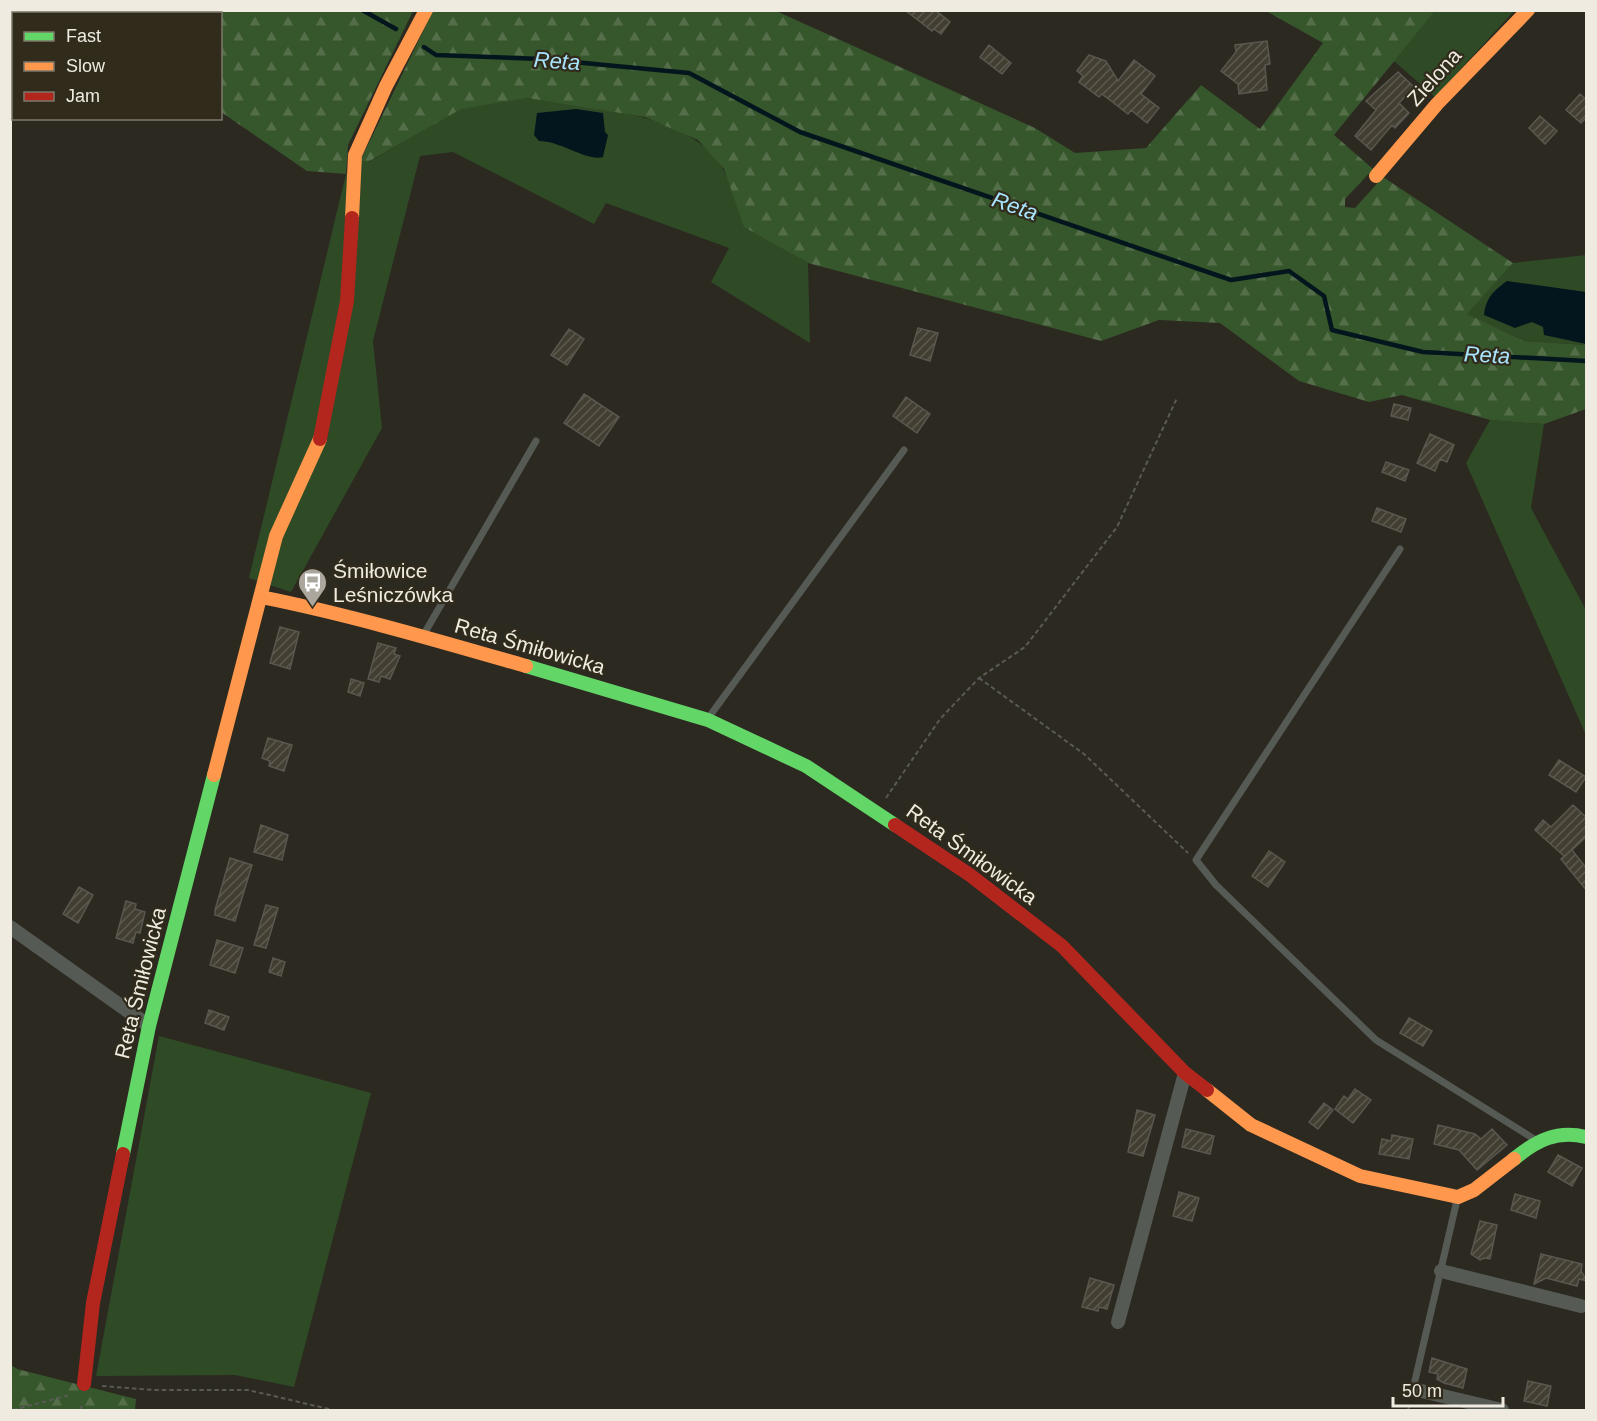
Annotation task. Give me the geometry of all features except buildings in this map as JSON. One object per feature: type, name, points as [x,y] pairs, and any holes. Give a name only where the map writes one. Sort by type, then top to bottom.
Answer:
[{"type":"street","name":"Reta Śmiłowicka","points":[[84,1384],[93,1303],[149,1026],[276,536],[322,435],[347,301],[355,155],[386,86],[426,10]]},
{"type":"street","name":"Zielona","points":[[1376,177],[1437,104],[1528,10]]},
{"type":"street","name":"Reta Śmiłowicka","points":[[261,597],[312,607],[423,636],[708,720],[806,766],[877,810],[970,875],[1062,946],[1185,1073],[1251,1125],[1303,1152],[1360,1176],[1458,1197]]},
{"type":"street","points":[[10,927],[149,1026]]},
{"type":"street","points":[[1118,1322],[1185,1073]]},
{"type":"street","points":[[1458,1197],[1473,1192],[1538,1142],[1556,1133],[1576,1132],[1587,1137]]},
{"type":"street","points":[[1441,1271],[1581,1306]]},
{"type":"street","points":[[1413,1389],[1502,1410]]},
{"type":"lane","points":[[423,636],[536,441]]},
{"type":"lane","points":[[708,720],[904,450]]},
{"type":"lane","points":[[1400,549],[1196,860],[1216,885],[1376,1040],[1538,1142]]},
{"type":"lane","points":[[1413,1389],[1458,1197]]},
{"type":"path","points":[[877,810],[940,719],[979,678],[1025,647],[1117,527],[1177,398]]},
{"type":"path","points":[[979,678],[1084,754],[1196,860]]},
{"type":"path","points":[[13,1410],[71,1395],[84,1384],[154,1390],[248,1390],[333,1410]]},
{"type":"green space","points":[[10,11],[413,11],[348,145],[346,174],[307,171],[222,113],[222,12],[12,12],[11,41]]},
{"type":"green space","points":[[433,11],[776,11],[1035,128],[1075,153],[1146,148],[1201,85],[1260,129],[1323,43],[1266,11],[1435,11],[1334,135],[1373,169],[1345,199],[1345,207],[1355,208],[1383,177],[1513,263],[1467,314],[1524,341],[1586,345],[1586,409],[1544,424],[1490,420],[1402,395],[1369,402],[1299,381],[1220,323],[1159,320],[1101,341],[808,263],[744,227],[724,169],[698,140],[645,117],[527,98],[461,109],[368,162],[360,161]]},
{"type":"green space","points":[[1435,11],[1514,11],[1435,97],[1394,61]]},
{"type":"green space","points":[[527,98],[607,110],[664,124],[688,136],[709,151],[724,171],[745,227],[808,263],[810,343],[711,282],[729,248],[606,203],[594,224],[453,152],[420,156],[373,341],[382,428],[291,592],[249,578],[346,174],[360,161],[369,162],[461,108]]},
{"type":"green space","points":[[1586,255],[1586,345],[1524,341],[1466,314],[1513,263]]},
{"type":"green space","points":[[1490,420],[1544,424],[1531,508],[1586,610],[1586,735],[1466,463]]},
{"type":"green space","points":[[159,1036],[371,1093],[294,1387],[235,1375],[96,1376]]},
{"type":"green space","points":[[11,1365],[17,1369],[136,1399],[135,1410],[11,1410]]},
{"type":"water","points":[[576,109],[603,113],[605,132],[608,135],[603,157],[590,157],[556,144],[539,141],[534,135],[537,113]]},
{"type":"water","points":[[1507,281],[1586,292],[1586,344],[1544,335],[1543,327],[1532,322],[1515,328],[1484,315],[1491,295]]},
{"type":"waterway","name":"Reta","points":[[362,10],[396,29]]},
{"type":"waterway","name":"Reta","points":[[424,47],[436,55],[542,59],[689,73],[800,132],[1231,280],[1289,271],[1324,296],[1332,330],[1423,352],[1586,361]]},
{"type":"traffic: fast","points":[[526,666],[708,720],[806,766],[895,825]]},
{"type":"traffic: fast","points":[[123,1154],[149,1026],[214,775]]},
{"type":"traffic: fast","points":[[1514,1159],[1548,1138],[1566,1135],[1586,1137]]},
{"type":"traffic: slow","points":[[352,218],[355,155],[386,86],[426,10]]},
{"type":"traffic: slow","points":[[1376,176],[1437,104],[1528,10]]},
{"type":"traffic: slow","points":[[214,775],[276,536],[320,439]]},
{"type":"traffic: slow","points":[[261,597],[361,620],[526,666]]},
{"type":"traffic: slow","points":[[1207,1090],[1251,1125],[1360,1176],[1458,1197],[1474,1190],[1514,1159]]},
{"type":"traffic: jam","points":[[320,439],[347,301],[352,218]]},
{"type":"traffic: jam","points":[[895,825],[970,875],[1062,946],[1185,1073],[1207,1090]]},
{"type":"traffic: jam","points":[[84,1384],[93,1303],[123,1154]]},
{"type":"place","name":"Śmiłowice Leśniczówka","points":[[312,608]]}]
